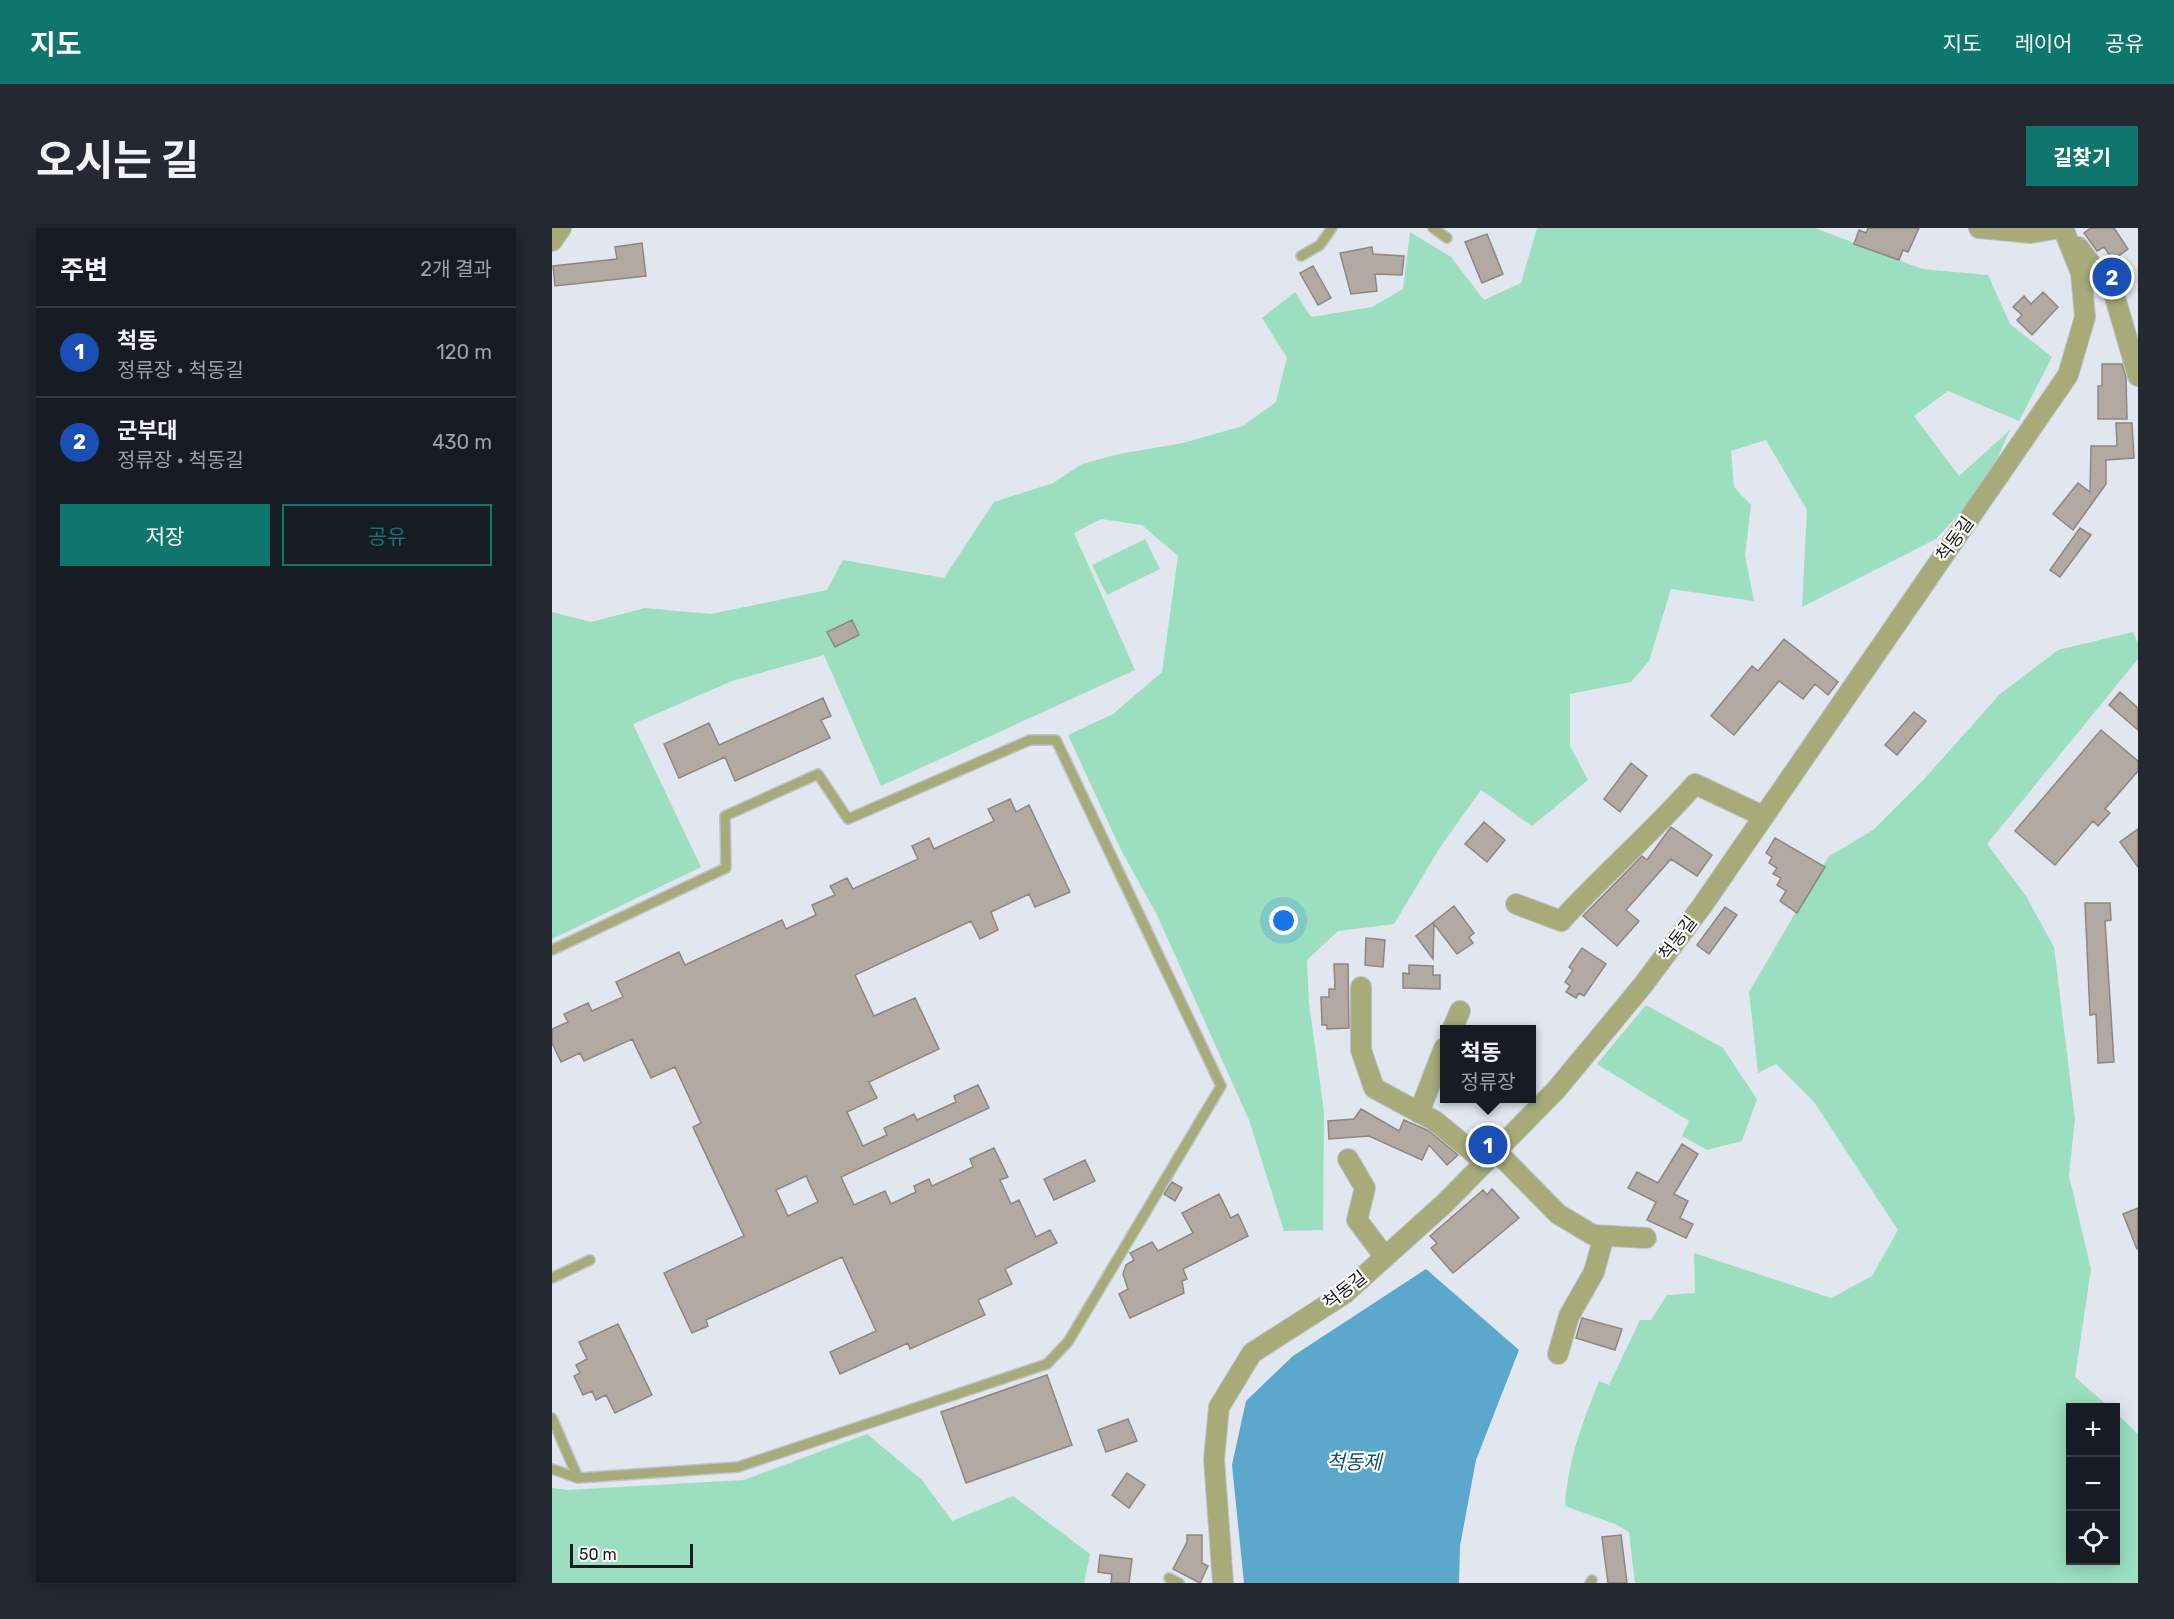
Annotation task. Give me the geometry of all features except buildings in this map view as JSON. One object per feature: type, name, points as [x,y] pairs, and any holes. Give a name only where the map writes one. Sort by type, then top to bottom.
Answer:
[{"type":"street","points":[[552,241],[561,228]]},
{"type":"street","points":[[1978,228],[2031,233],[2062,228],[2114,294],[2138,376]]},
{"type":"street","name":"척동길","points":[[1222,1583],[1214,1459],[1219,1407],[1252,1353],[1344,1294],[1445,1203],[1556,1090],[1643,985],[1763,816],[2068,375],[2085,317],[2081,273],[2062,228]]},
{"type":"street","points":[[1516,904],[1561,921],[1603,875],[1659,825],[1695,784],[1763,816]]},
{"type":"street","points":[[1360,987],[1361,1050],[1374,1088],[1435,1121],[1490,1157],[1558,1214],[1593,1235],[1646,1238]]},
{"type":"street","points":[[1454,1025],[1460,1011]]},
{"type":"street","points":[[1419,1113],[1440,1058]]},
{"type":"street","points":[[1347,1159],[1365,1188],[1357,1220],[1385,1257]]},
{"type":"street","points":[[1558,1354],[1569,1316],[1594,1272],[1604,1236]]},
{"type":"lane","points":[[1301,256],[1320,245],[1332,228]]},
{"type":"lane","points":[[1433,228],[1447,238]]},
{"type":"lane","points":[[552,950],[726,868],[725,816],[819,774],[848,819],[1030,740],[1056,740],[1221,1086],[1068,1342],[1047,1364],[738,1467],[578,1478],[552,1469]]},
{"type":"lane","points":[[552,1278],[590,1260]]},
{"type":"lane","points":[[552,1418],[578,1478]]},
{"type":"lane","points":[[1169,1578],[1179,1583]]},
{"type":"green space","points":[[1537,228],[1815,228],[1922,269],[1988,275],[2010,324],[2052,357],[2019,421],[1948,391],[1914,416],[1959,476],[2010,430],[1985,485],[1936,539],[1802,607],[1807,510],[1766,440],[1731,451],[1734,487],[1751,505],[1745,555],[1754,601],[1671,589],[1649,661],[1631,682],[1570,694],[1570,746],[1588,780],[1532,826],[1481,790],[1439,849],[1394,924],[1338,931],[1307,960],[1309,1003],[1324,1112],[1323,1230],[1284,1231],[1249,1120],[1157,915],[1121,850],[1068,735],[1113,714],[1162,672],[1178,556],[1142,525],[1101,519],[1074,533],[1135,670],[881,786],[824,655],[732,681],[633,724],[701,867],[552,939],[552,612],[591,622],[645,608],[711,614],[827,590],[843,560],[944,578],[994,502],[1053,483],[1082,464],[1119,454],[1183,443],[1243,426],[1276,402],[1287,358],[1262,318],[1295,292],[1311,317],[1372,307],[1403,289],[1410,232],[1451,257],[1484,300],[1521,283]]},
{"type":"green space","points":[[1145,539],[1160,569],[1107,595],[1092,565]]},
{"type":"green space","points":[[2133,632],[2138,643],[2138,659],[1987,844],[2026,896],[2054,947],[2075,1119],[2069,1176],[2091,1269],[2075,1377],[2104,1403],[2066,1403],[2066,1565],[2120,1565],[2120,1417],[2138,1434],[2138,1583],[1635,1583],[1629,1532],[1615,1524],[1565,1506],[1573,1457],[1599,1381],[1609,1385],[1640,1320],[1651,1320],[1667,1295],[1695,1293],[1694,1253],[1831,1298],[1872,1276],[1898,1230],[1814,1102],[1776,1064],[1758,1073],[1749,992],[1828,857],[1873,830],[1926,777],[2000,694],[2058,650]]},
{"type":"green space","points":[[1646,1005],[1723,1048],[1757,1099],[1742,1141],[1707,1150],[1682,1136],[1689,1121],[1597,1064]]},
{"type":"green space","points":[[867,1434],[922,1480],[952,1521],[1013,1496],[1090,1554],[1084,1583],[552,1583],[552,1488],[567,1490],[744,1480]]},
{"type":"water","name":"척동제","points":[[1426,1269],[1519,1350],[1476,1460],[1460,1546],[1459,1583],[1244,1583],[1232,1465],[1246,1401],[1293,1356]]},
{"type":"place","name":"군부대","points":[[2112,277]]},
{"type":"place","name":"척동","points":[[1488,1145]]}]
